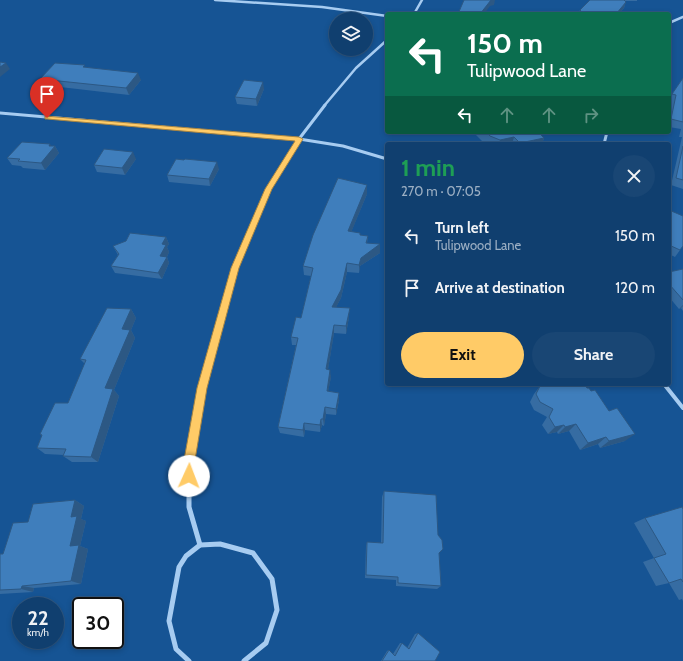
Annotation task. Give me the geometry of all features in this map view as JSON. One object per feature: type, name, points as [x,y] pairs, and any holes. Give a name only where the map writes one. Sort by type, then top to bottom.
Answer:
[{"type":"street","points":[[215,0],[328,8],[385,16]]},
{"type":"street","points":[[415,12],[422,0]]},
{"type":"street","points":[[671,23],[683,17]]},
{"type":"street","points":[[200,546],[190,507],[189,460],[202,388],[235,268],[269,189],[299,139],[356,68],[385,42]]},
{"type":"street","points":[[0,113],[299,139],[343,146],[385,159]]},
{"type":"street","points":[[666,386],[683,408]]},
{"type":"street","points":[[189,661],[176,648],[169,621],[179,567],[186,556],[200,546],[220,544],[253,553],[272,579],[277,610],[266,643],[244,661]]},
{"type":"building","points":[[464,0],[491,0],[482,12],[459,12]]},
{"type":"building","points":[[590,0],[624,0],[626,2],[618,12],[582,12],[580,10]]},
{"type":"building","points":[[0,62],[6,63],[0,67]]},
{"type":"building","points":[[55,63],[85,65],[83,67],[138,73],[126,88],[40,79]]},
{"type":"building","points":[[683,78],[683,122],[671,119],[676,95],[672,94]]},
{"type":"building","points":[[244,80],[263,82],[256,99],[235,97]]},
{"type":"building","points":[[488,134],[540,134],[544,138],[519,142],[514,137],[500,140]]},
{"type":"building","points":[[22,142],[50,144],[49,146],[55,146],[41,163],[18,161],[20,159],[7,158]]},
{"type":"building","points":[[683,146],[683,180],[676,178]]},
{"type":"building","points":[[104,149],[133,152],[122,168],[94,165]]},
{"type":"building","points":[[176,159],[217,162],[209,179],[167,175]]},
{"type":"building","points":[[338,178],[367,185],[348,231],[368,236],[366,243],[380,244],[361,258],[359,265],[347,263],[341,290],[332,307],[350,308],[346,326],[334,325],[326,369],[330,370],[327,391],[339,393],[336,409],[325,407],[323,419],[321,419],[320,425],[304,423],[303,430],[278,427],[298,338],[291,337],[296,317],[301,318],[313,268],[303,266],[313,235]]},
{"type":"building","points":[[671,211],[683,216],[683,246],[680,250],[671,246]]},
{"type":"building","points":[[130,233],[166,237],[162,244],[166,245],[160,256],[167,257],[158,273],[111,266],[119,254],[113,246],[126,241]]},
{"type":"building","points":[[683,269],[683,300],[671,286],[671,272]]},
{"type":"building","points":[[107,308],[131,309],[122,329],[130,330],[105,388],[113,389],[91,457],[63,456],[66,449],[37,448],[42,435],[40,434],[55,403],[68,403],[86,360],[80,359]]},
{"type":"building","points":[[540,386],[586,386],[591,391],[595,390],[609,411],[617,408],[635,434],[609,441],[606,437],[588,443],[576,424],[565,427],[564,425],[555,427],[549,417],[553,409],[540,402],[536,394]]},
{"type":"building","points":[[384,491],[436,495],[438,535],[442,540],[443,549],[439,553],[441,586],[398,583],[398,577],[366,575],[367,542],[383,543]]},
{"type":"building","points":[[75,500],[71,517],[77,516],[70,546],[79,545],[71,581],[22,586],[21,589],[0,590],[0,554],[3,554],[13,523],[28,522],[33,504]]},
{"type":"building","points":[[682,507],[683,582],[681,579],[669,583],[654,558],[666,554],[645,518]]},
{"type":"building","points":[[418,633],[440,652],[435,661],[382,661],[389,650],[395,656],[402,643],[409,649]]},
{"type":"route","points":[[47,118],[299,139],[269,189],[235,268],[202,388],[189,460],[189,476]]}]
